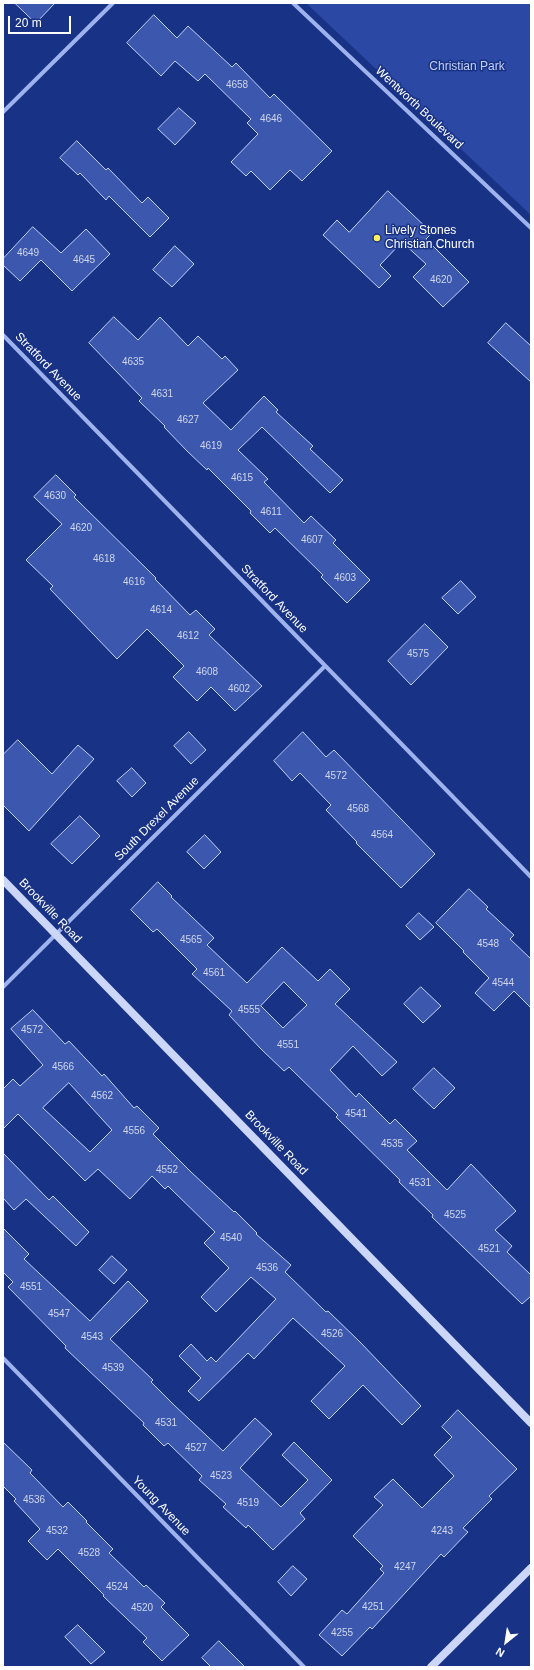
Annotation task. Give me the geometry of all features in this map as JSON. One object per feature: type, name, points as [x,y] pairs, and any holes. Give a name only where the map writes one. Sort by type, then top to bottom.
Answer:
[{"type":"street","points":[[3,112],[113,3]]},
{"type":"street","name":"Wentworth Boulevard","points":[[293,3],[531,228]]},
{"type":"street","name":"Stratford Avenue","points":[[3,335],[531,877]]},
{"type":"street","name":"South Drexel Avenue","points":[[3,987],[325,666]]},
{"type":"street","name":"Brookville Road","points":[[3,880],[531,1423]]},
{"type":"street","name":"Young Avenue","points":[[3,1358],[304,1667]]},
{"type":"street","points":[[431,1667],[531,1568]]},
{"type":"green space","name":"Christian Park","points":[[306,3],[531,3],[531,215]]},
{"type":"building","points":[[15,3],[55,3],[36,23]]},
{"type":"building","points":[[154,15],[177,38],[188,26],[232,67],[236,63],[270,98],[274,94],[332,151],[302,181],[290,170],[270,190],[251,171],[246,176],[231,162],[258,134],[247,123],[251,119],[205,74],[198,81],[175,61],[161,76],[127,43]]},
{"type":"building","points":[[179,108],[196,123],[175,145],[158,129]]},
{"type":"building","points":[[77,141],[106,170],[108,168],[142,203],[148,197],[169,218],[150,237],[109,196],[106,200],[80,173],[78,175],[60,158]]},
{"type":"building","name":"Lively Stones Christian Church","points":[[388,191],[432,233],[426,239],[469,282],[443,307],[413,277],[426,264],[402,242],[380,265],[391,276],[379,288],[323,235],[337,220],[349,232]]},
{"type":"building","points":[[33,227],[61,253],[86,229],[110,254],[72,291],[41,260],[20,281],[3,265],[3,259]]},
{"type":"building","points":[[175,246],[194,264],[172,287],[153,270]]},
{"type":"building","points":[[114,317],[138,340],[160,317],[188,346],[198,336],[222,359],[225,356],[238,370],[203,403],[231,430],[264,396],[278,410],[276,412],[313,446],[310,449],[343,480],[330,493],[262,427],[238,450],[268,479],[264,482],[304,523],[311,516],[336,540],[333,543],[370,580],[347,603],[321,577],[323,575],[275,528],[270,533],[250,513],[251,511],[208,468],[207,470],[187,451],[164,427],[165,426],[139,401],[142,398],[89,343]]},
{"type":"building","points":[[506,323],[531,346],[531,382],[488,343]]},
{"type":"building","points":[[56,475],[76,495],[74,497],[156,578],[155,579],[190,615],[196,610],[215,629],[209,635],[262,686],[235,711],[211,687],[197,701],[173,677],[184,666],[147,629],[117,659],[50,589],[53,586],[26,560],[62,524],[34,497]]},
{"type":"building","points":[[461,581],[476,597],[458,614],[442,598]]},
{"type":"building","points":[[425,624],[448,647],[411,685],[388,661]]},
{"type":"building","points":[[189,732],[206,750],[191,764],[174,746]]},
{"type":"building","points":[[303,732],[326,757],[334,750],[435,854],[401,888],[356,843],[357,842],[326,810],[331,805],[300,773],[292,781],[274,761]]},
{"type":"building","points":[[18,740],[52,774],[78,745],[94,759],[29,831],[3,805],[3,755]]},
{"type":"building","points":[[132,768],[146,783],[132,797],[117,781]]},
{"type":"building","points":[[80,816],[100,836],[72,864],[51,844]]},
{"type":"building","points":[[205,835],[221,852],[204,869],[187,852]]},
{"type":"building","points":[[158,882],[172,896],[171,897],[214,938],[207,945],[247,983],[282,947],[318,981],[330,969],[350,989],[335,1004],[397,1062],[382,1076],[353,1046],[330,1070],[356,1097],[359,1093],[390,1124],[395,1119],[417,1141],[407,1150],[447,1190],[471,1164],[516,1211],[495,1230],[512,1246],[507,1252],[531,1275],[531,1296],[522,1304],[432,1217],[433,1215],[399,1182],[400,1180],[336,1117],[338,1115],[289,1067],[284,1071],[261,1049],[229,1015],[232,1011],[192,974],[197,969],[157,929],[153,932],[131,910]],"holes":[[[284,982],[307,1005],[283,1028],[261,1006]]]},
{"type":"building","points":[[469,889],[488,907],[486,909],[514,935],[510,939],[531,959],[531,1008],[514,991],[494,1011],[475,993],[489,978],[436,923]]},
{"type":"building","points":[[419,913],[434,927],[420,940],[406,926]]},
{"type":"building","points":[[421,987],[441,1006],[423,1023],[404,1004]]},
{"type":"building","points":[[33,1010],[65,1044],[69,1041],[102,1076],[104,1074],[134,1108],[137,1106],[159,1128],[153,1134],[191,1172],[234,1212],[235,1211],[257,1233],[256,1234],[291,1265],[285,1272],[326,1312],[328,1311],[360,1342],[421,1406],[402,1425],[363,1385],[329,1419],[311,1401],[345,1366],[293,1318],[254,1359],[248,1353],[199,1401],[188,1391],[201,1378],[179,1356],[191,1344],[207,1361],[211,1357],[216,1362],[276,1299],[251,1277],[216,1312],[201,1297],[229,1268],[204,1243],[215,1232],[168,1186],[165,1189],[152,1176],[130,1199],[98,1169],[85,1181],[18,1114],[3,1129],[3,1089],[13,1079],[20,1086],[43,1065],[11,1029]],"holes":[[[69,1083],[112,1130],[90,1152],[43,1108]]]},
{"type":"building","points":[[434,1068],[455,1088],[434,1109],[413,1089]]},
{"type":"building","points":[[3,1153],[49,1200],[53,1196],[89,1232],[76,1246],[26,1199],[14,1210],[3,1198]]},
{"type":"building","points":[[3,1228],[29,1254],[24,1259],[90,1321],[128,1281],[148,1301],[110,1339],[153,1380],[151,1382],[174,1405],[223,1451],[255,1418],[272,1434],[240,1468],[281,1507],[308,1480],[282,1455],[294,1442],[332,1480],[300,1513],[305,1519],[273,1550],[248,1525],[246,1528],[223,1507],[226,1504],[199,1480],[202,1476],[168,1443],[164,1446],[143,1425],[144,1423],[65,1348],[66,1346],[8,1287],[13,1282],[3,1272]]},
{"type":"building","points":[[112,1256],[127,1270],[114,1284],[99,1270]]},
{"type":"building","points":[[458,1410],[517,1469],[489,1496],[492,1499],[463,1528],[468,1532],[444,1557],[441,1554],[372,1629],[370,1627],[342,1656],[319,1635],[342,1610],[347,1614],[384,1573],[380,1569],[383,1566],[353,1536],[383,1505],[374,1497],[393,1479],[422,1508],[454,1476],[434,1455],[452,1437],[442,1427]]},
{"type":"building","points":[[3,1442],[32,1470],[30,1473],[63,1507],[68,1502],[87,1521],[86,1522],[113,1549],[109,1553],[144,1587],[146,1585],[165,1603],[161,1607],[189,1635],[162,1661],[143,1642],[147,1638],[103,1596],[104,1595],[58,1549],[47,1560],[28,1541],[40,1529],[14,1501],[16,1499],[3,1486]]},
{"type":"building","points":[[293,1566],[307,1579],[291,1596],[278,1582]]},
{"type":"building","points":[[78,1625],[105,1652],[91,1664],[65,1637]]},
{"type":"building","points":[[219,1641],[245,1667],[211,1667],[202,1658]]},
{"type":"place","name":"Lively Stones Christian Church","points":[[377,238]]}]
